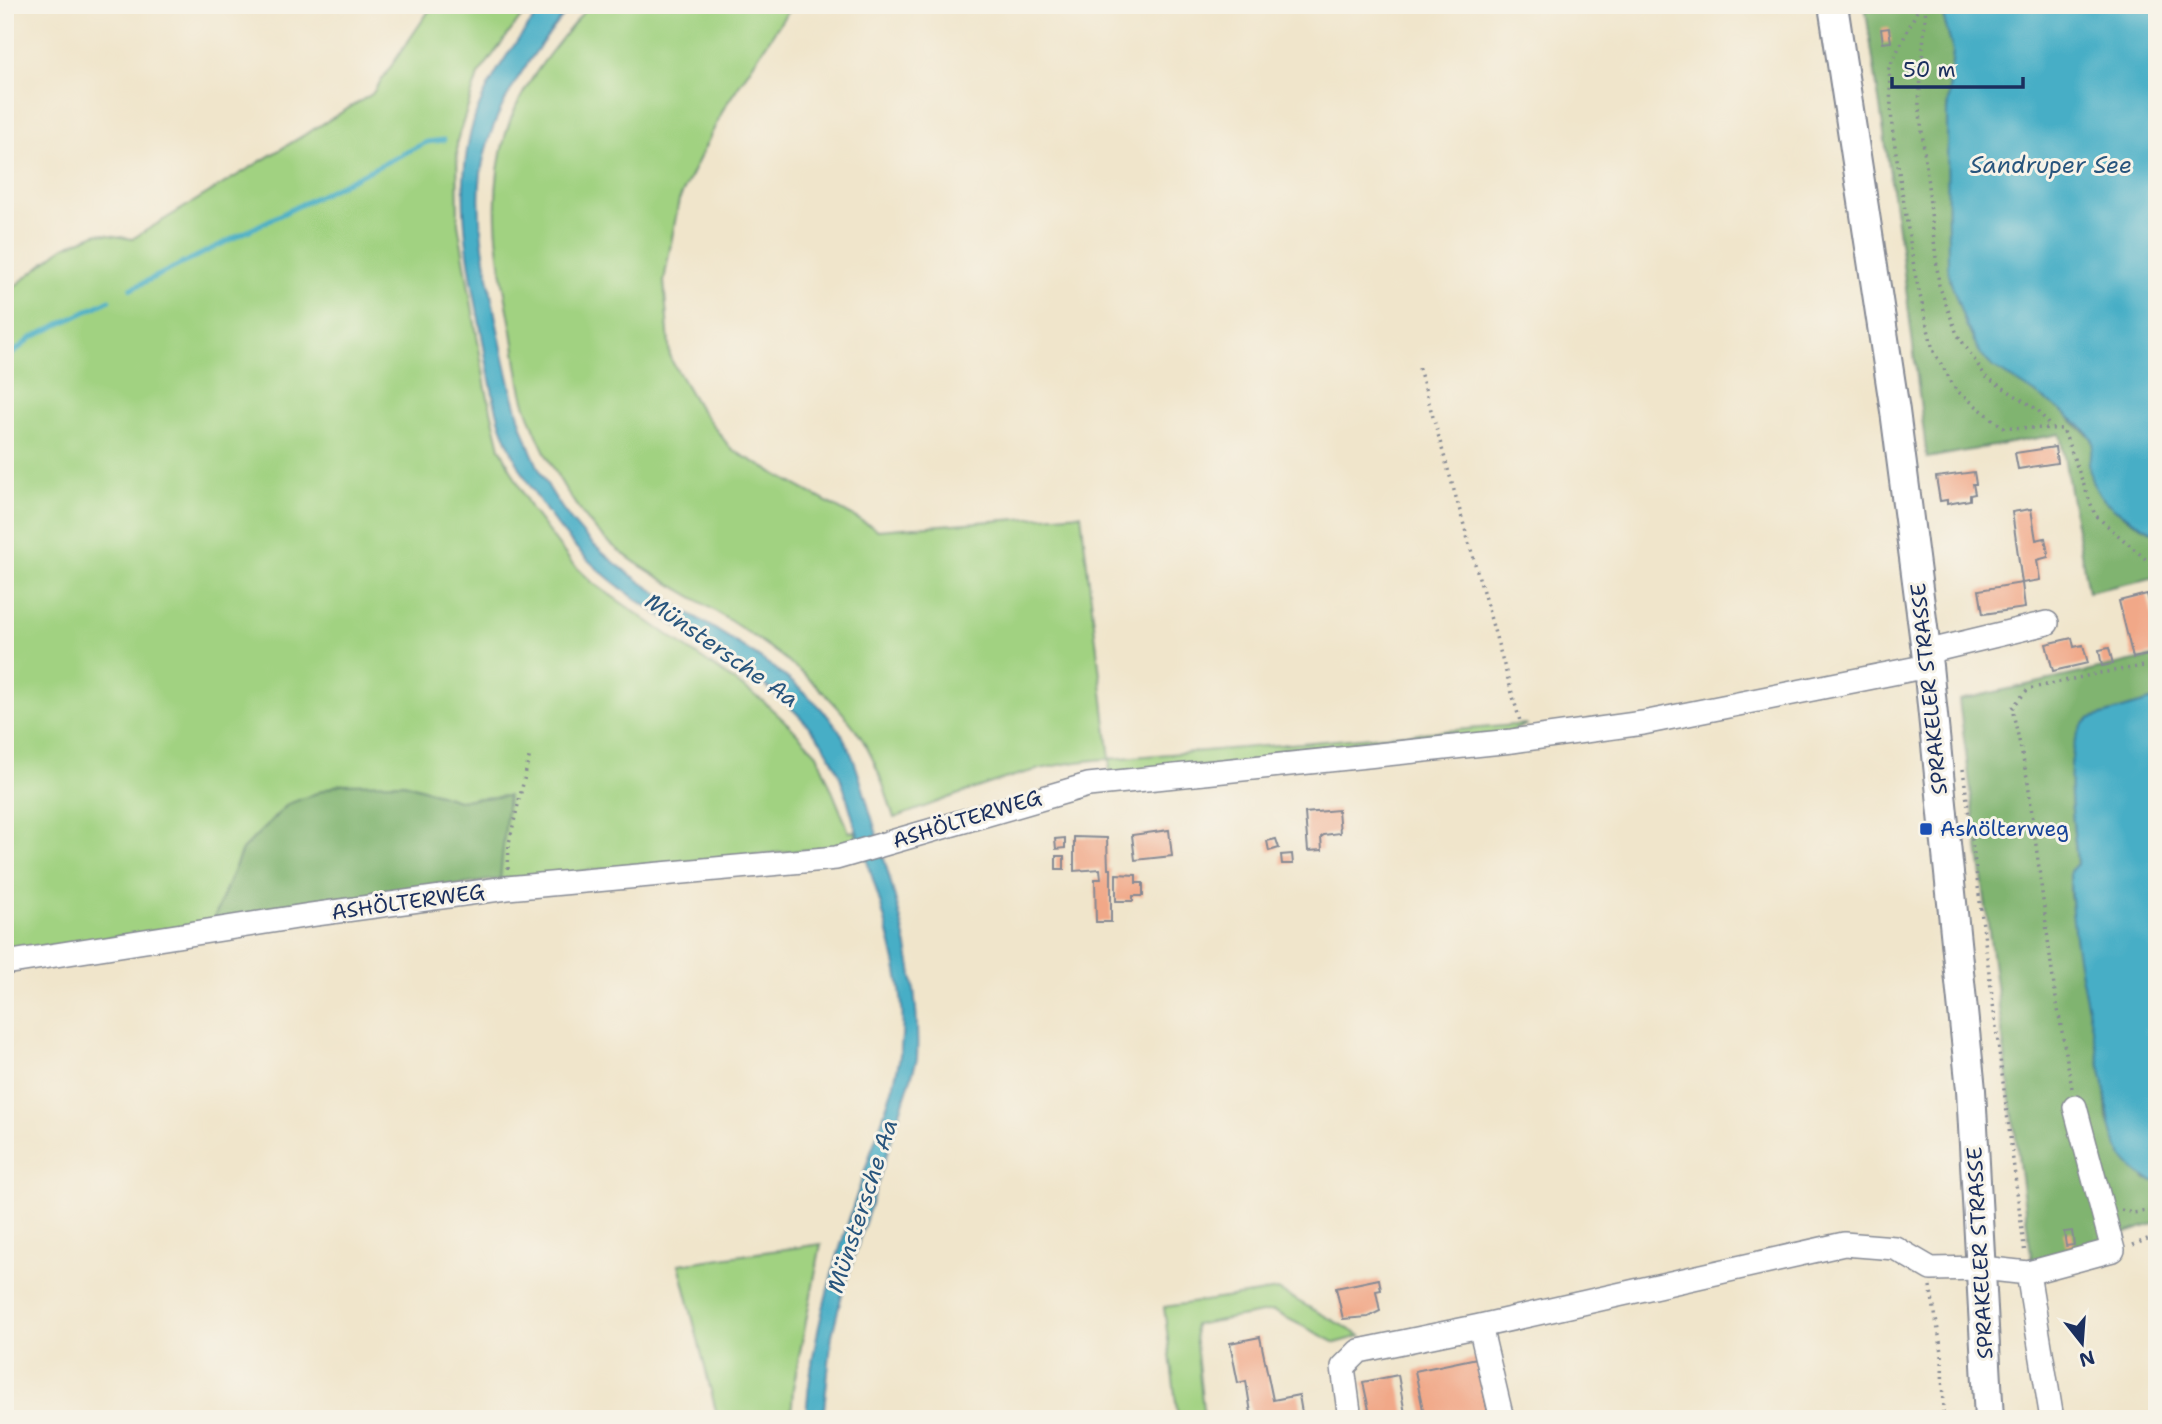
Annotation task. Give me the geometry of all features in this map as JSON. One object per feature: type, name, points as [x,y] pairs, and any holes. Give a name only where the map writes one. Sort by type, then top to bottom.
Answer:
[{"type":"main road","name":"SPRAKELER STRASSE","points":[[1833,5],[1893,397],[1927,659],[1971,1090],[1989,1419]]},
{"type":"street","name":"ASHÖLTERWEG","points":[[5,963],[297,917],[507,888],[848,855],[1088,785],[1525,740],[1643,723],[1927,659],[2047,623]]},
{"type":"street","points":[[1350,1419],[1343,1367],[1359,1351],[1844,1244],[1895,1248],[1931,1269],[1982,1268],[2028,1273],[2113,1250],[2098,1201],[2076,1107]]},
{"type":"street","points":[[2028,1273],[2052,1419]]},
{"type":"street","points":[[1480,1326],[1502,1419]]},
{"type":"path","points":[[1920,5],[1889,68],[1894,139],[1915,274],[1933,349],[1956,390],[2003,427],[2063,429],[2095,515],[2157,569]]},
{"type":"path","points":[[1926,5],[1919,104],[1939,285],[1956,334],[1986,377],[2038,410],[2051,428]]},
{"type":"path","points":[[1419,368],[1525,740]]},
{"type":"path","points":[[2076,1107],[2054,987],[2028,782],[2012,708],[2028,689],[2157,664]]},
{"type":"path","points":[[507,888],[509,843],[530,754]]},
{"type":"path","points":[[1962,757],[2028,1273]]},
{"type":"path","points":[[2098,1201],[2132,1213],[2157,1210]]},
{"type":"path","points":[[2113,1250],[2157,1235]]},
{"type":"path","points":[[1931,1269],[1929,1291],[1942,1352],[1943,1419]]},
{"type":"green space","points":[[433,5],[530,5],[478,75],[457,141],[458,223],[486,389],[500,448],[531,509],[572,563],[593,583],[763,701],[817,754],[849,832],[855,831],[859,845],[500,879],[507,796],[458,800],[404,783],[288,804],[242,850],[212,923],[5,953],[5,294],[64,247],[98,233],[132,239],[372,94]]},
{"type":"green space","points":[[589,5],[792,5],[724,108],[679,200],[664,281],[670,358],[698,406],[732,450],[878,530],[1081,514],[1110,759],[1082,761],[1027,772],[894,818],[867,748],[854,727],[820,689],[780,655],[620,551],[598,532],[575,504],[546,455],[523,395],[499,257],[496,207],[500,158],[512,115],[541,65]]},
{"type":"green space","points":[[1865,5],[1940,5],[1953,51],[1947,113],[1949,198],[2073,422],[2093,439],[2103,499],[2125,517],[2157,534],[2157,577],[2088,592],[2060,434],[1927,458],[1901,249]]},
{"type":"green space","points":[[2157,656],[2157,699],[2089,719],[2080,731],[2074,747],[2071,787],[2077,864],[2070,872],[2070,895],[2082,978],[2105,1089],[2107,1119],[2145,1179],[2157,1182],[2157,1223],[2032,1263],[1959,700]]},
{"type":"green space","points":[[1527,724],[1506,734],[1109,777],[1110,759]]},
{"type":"green space","points":[[404,783],[458,800],[508,796],[500,879],[212,923],[242,850],[288,804],[340,784]]},
{"type":"green space","points":[[821,1244],[793,1388],[791,1419],[718,1419],[679,1264]]},
{"type":"green space","points":[[1278,1290],[1361,1336],[1336,1343],[1273,1311],[1194,1325],[1204,1419],[1178,1419],[1164,1307]]},
{"type":"water","name":"Münstersche Aa","points":[[545,5],[572,5],[528,63],[503,104],[486,149],[479,207],[482,241],[507,373],[525,436],[552,494],[571,521],[594,545],[622,569],[780,673],[809,696],[834,723],[847,744],[860,779],[897,905],[911,966],[917,1059],[841,1298],[832,1335],[823,1419],[806,1419],[814,1352],[837,1256],[898,1068],[903,1022],[896,965],[845,790],[836,766],[822,743],[799,715],[772,690],[646,606],[588,560],[561,530],[537,497],[501,425],[494,401],[467,249],[465,167],[476,114],[489,84]]},
{"type":"water","name":"Sandruper See","points":[[1940,5],[2157,5],[2157,534],[2113,508],[2097,490],[2089,465],[2093,442],[2085,431],[2061,411],[1992,366],[1981,355],[1966,325],[1948,274],[1947,113],[1953,51]]},
{"type":"water","points":[[2157,699],[2157,1182],[2144,1177],[2129,1165],[2112,1132],[2077,950],[2070,871],[2077,864],[2071,766],[2080,731],[2089,719]]},
{"type":"building","points":[[1889,28],[1891,42],[1883,43],[1881,29]]},
{"type":"building","points":[[2055,447],[2057,463],[2018,469],[2015,453]]},
{"type":"building","points":[[1974,472],[1975,494],[1970,495],[1970,500],[1947,504],[1947,500],[1940,501],[1936,477]]},
{"type":"building","points":[[2031,509],[2036,540],[2045,538],[2048,557],[2037,560],[2040,580],[2022,583],[2012,512]]},
{"type":"building","points":[[2022,583],[2025,608],[1983,614],[1979,590]]},
{"type":"building","points":[[2147,594],[2157,633],[2157,653],[2133,658],[2119,601]]},
{"type":"building","points":[[2072,638],[2074,647],[2083,645],[2088,663],[2053,671],[2046,644]]},
{"type":"building","points":[[2109,648],[2113,664],[2102,666],[2099,650]]},
{"type":"building","points":[[1338,810],[1340,833],[1324,835],[1321,837],[1322,850],[1308,851],[1305,813]]},
{"type":"building","points":[[1169,830],[1172,856],[1135,860],[1132,835]]},
{"type":"building","points":[[1074,837],[1107,838],[1108,869],[1111,869],[1111,922],[1096,922],[1095,879],[1101,879],[1100,869],[1074,871]]},
{"type":"building","points":[[1065,838],[1065,848],[1056,849],[1055,839]]},
{"type":"building","points":[[1276,839],[1279,848],[1269,851],[1267,841]]},
{"type":"building","points":[[1292,854],[1293,864],[1282,864],[1281,855]]},
{"type":"building","points":[[1056,856],[1064,856],[1064,869],[1056,869]]},
{"type":"building","points":[[1116,874],[1136,875],[1136,883],[1143,883],[1143,896],[1133,896],[1133,901],[1116,901]]},
{"type":"building","points":[[2072,1231],[2074,1245],[2066,1246],[2064,1232]]},
{"type":"building","points":[[1379,1279],[1381,1290],[1376,1291],[1380,1311],[1368,1317],[1343,1319],[1336,1288]]},
{"type":"building","points":[[1260,1337],[1273,1400],[1299,1395],[1303,1419],[1252,1419],[1246,1381],[1238,1383],[1230,1343]]},
{"type":"building","points":[[1477,1358],[1489,1419],[1425,1419],[1415,1371]]},
{"type":"building","points":[[1398,1375],[1406,1419],[1371,1419],[1363,1382]]},
{"type":"waterway","points":[[131,289],[427,142],[444,140]]},
{"type":"waterway","points":[[5,360],[31,338],[110,300]]},
{"type":"place","name":"Ashölterweg","points":[[1926,829]]}]
